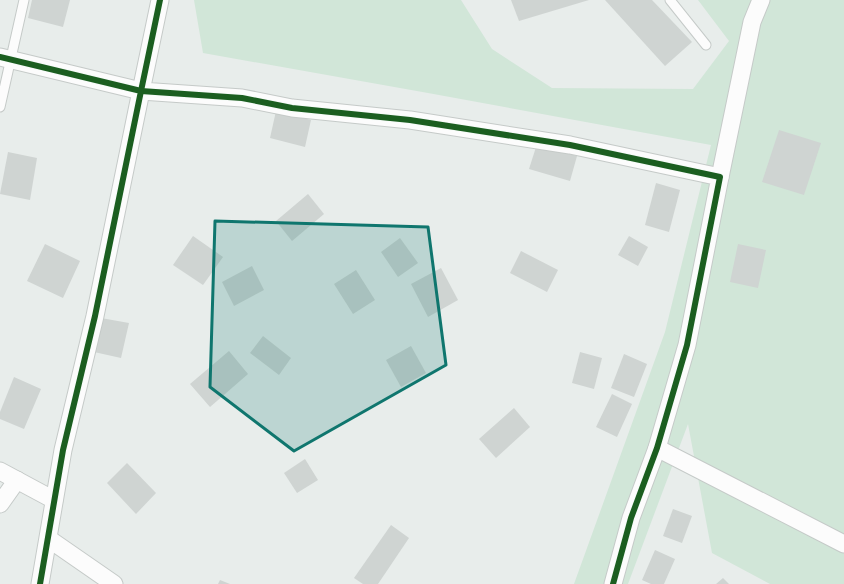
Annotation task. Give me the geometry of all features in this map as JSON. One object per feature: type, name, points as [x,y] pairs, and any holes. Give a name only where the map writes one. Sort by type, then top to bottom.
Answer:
[{"type":"street","points":[[40,584],[49,539],[63,450],[95,316],[160,0]]},
{"type":"street","points":[[613,584],[631,518],[657,448],[687,345],[752,22],[761,0]]},
{"type":"street","points":[[5,59],[141,91],[242,98],[292,108],[410,120],[570,145],[720,177]]},
{"type":"street","points":[[657,448],[844,544]]},
{"type":"street","points":[[0,471],[54,500]]},
{"type":"street","points":[[0,504],[16,480]]},
{"type":"street","points":[[49,539],[114,584]]},
{"type":"lane","points":[[0,107],[5,59],[24,0]]},
{"type":"lane","points":[[670,0],[706,45]]},
{"type":"highlighted area","points":[[215,221],[428,227],[446,365],[294,451],[210,387]]},
{"type":"green space","points":[[194,0],[461,0],[492,49],[552,88],[693,89],[729,41],[698,0],[844,0],[844,584],[770,584],[712,553],[688,424],[628,584],[574,584],[665,332],[711,145],[203,53]]},
{"type":"building","points":[[32,0],[70,0],[63,27],[28,18]]},
{"type":"building","points":[[511,0],[589,0],[519,21]]},
{"type":"building","points":[[605,0],[652,0],[692,42],[665,66]]},
{"type":"building","points":[[276,111],[311,120],[305,147],[270,138]]},
{"type":"building","points":[[779,130],[821,143],[804,195],[762,182]]},
{"type":"building","points":[[537,144],[577,156],[570,181],[529,169]]},
{"type":"building","points":[[8,152],[37,158],[30,200],[0,194]]},
{"type":"building","points":[[656,183],[680,190],[669,232],[645,225]]},
{"type":"building","points":[[308,194],[324,214],[292,241],[276,221]]},
{"type":"building","points":[[193,236],[223,257],[203,285],[173,265]]},
{"type":"building","points":[[629,236],[648,247],[638,266],[618,255]]},
{"type":"building","points":[[400,238],[418,263],[398,277],[381,252]]},
{"type":"building","points":[[45,244],[80,261],[63,298],[27,281]]},
{"type":"building","points":[[738,244],[766,250],[758,288],[730,282]]},
{"type":"building","points":[[521,251],[558,270],[547,292],[510,273]]},
{"type":"building","points":[[252,266],[264,290],[234,306],[222,282]]},
{"type":"building","points":[[441,268],[458,300],[428,317],[411,284]]},
{"type":"building","points":[[356,270],[375,300],[353,314],[334,284]]},
{"type":"building","points":[[101,318],[129,323],[121,358],[94,352]]},
{"type":"building","points":[[263,336],[291,358],[279,375],[250,353]]},
{"type":"building","points":[[411,346],[426,373],[401,387],[386,360]]},
{"type":"building","points":[[229,351],[248,374],[210,407],[190,384]]},
{"type":"building","points":[[580,352],[602,358],[594,389],[572,383]]},
{"type":"building","points":[[624,354],[647,364],[634,397],[611,388]]},
{"type":"building","points":[[14,377],[41,389],[24,429],[0,419],[0,412]]},
{"type":"building","points":[[612,394],[632,404],[617,437],[596,427]]},
{"type":"building","points":[[514,408],[530,427],[496,458],[479,439]]},
{"type":"building","points":[[305,459],[318,480],[297,493],[284,473]]},
{"type":"building","points":[[127,463],[156,493],[136,514],[107,483]]},
{"type":"building","points":[[673,509],[692,516],[682,543],[663,536]]},
{"type":"building","points":[[391,525],[409,538],[378,584],[363,584],[354,578]]},
{"type":"building","points":[[655,550],[675,559],[664,584],[651,584],[642,580]]},
{"type":"building","points":[[723,578],[729,584],[716,584]]},
{"type":"building","points":[[220,580],[230,584],[218,584]]},
{"type":"cycle path","points":[[160,0],[141,91],[242,98],[292,108],[410,120],[570,145],[720,177],[687,345],[657,448],[631,518],[613,584]]},
{"type":"cycle path","points":[[0,57],[141,91],[95,316],[63,450],[40,584]]}]
